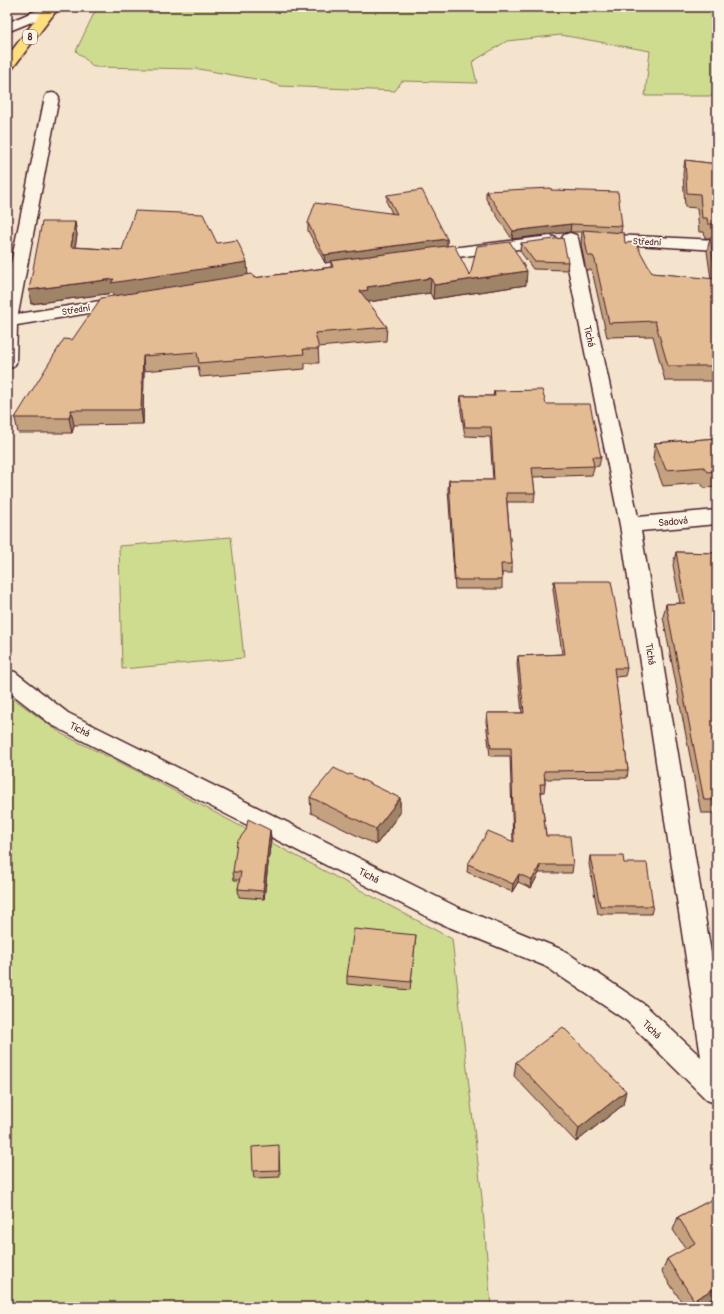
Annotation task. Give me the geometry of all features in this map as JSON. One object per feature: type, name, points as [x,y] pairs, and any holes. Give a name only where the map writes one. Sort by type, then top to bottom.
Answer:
[{"type":"main road","name":"8","points":[[7,66],[52,8]]},
{"type":"street","points":[[7,28],[52,8]]},
{"type":"street","points":[[7,363],[8,321],[52,97]]},
{"type":"street","name":"Střední","points":[[412,258],[570,238],[717,245]]},
{"type":"street","name":"Tichá","points":[[570,238],[630,525],[717,1072]]},
{"type":"street","name":"Střední","points":[[8,321],[140,300]]},
{"type":"street","name":"Sadová","points":[[630,525],[717,517]]},
{"type":"street","name":"Tichá","points":[[7,678],[60,719],[448,915],[554,958],[636,1013],[717,1091]]},
{"type":"green space","points":[[97,7],[476,7],[485,10],[494,7],[717,7],[717,96],[645,96],[650,51],[561,35],[507,41],[472,62],[477,83],[402,81],[395,91],[280,86],[266,81],[199,69],[94,67],[76,51]]},
{"type":"green space","points":[[231,537],[244,658],[122,669],[119,546]]},
{"type":"green space","points":[[7,694],[62,734],[137,771],[452,939],[482,1198],[491,1307],[7,1307]]},
{"type":"building","points":[[685,160],[717,164],[717,224],[708,224],[707,218],[702,218],[700,194],[687,193]]},
{"type":"building","points":[[551,188],[551,190],[618,192],[622,226],[571,224],[513,231],[486,191]]},
{"type":"building","points":[[422,190],[447,239],[324,255],[308,223],[315,203],[397,214],[387,195]]},
{"type":"building","points":[[135,211],[203,214],[217,243],[237,240],[247,262],[111,283],[114,279],[29,290],[42,222],[75,222],[71,247],[122,250]]},
{"type":"building","points":[[583,230],[624,233],[625,243],[635,242],[652,273],[716,279],[710,237],[717,237],[717,366],[668,366],[655,321],[609,323],[595,260],[593,256],[588,256]]},
{"type":"building","points":[[563,238],[568,262],[534,261],[521,243]]},
{"type":"building","points":[[510,242],[527,271],[434,285],[431,278],[367,287],[368,290],[360,291],[387,327],[315,333],[319,349],[303,349],[304,354],[199,363],[197,352],[143,356],[141,410],[71,410],[69,418],[15,418],[64,339],[72,340],[101,298],[252,274],[254,278],[333,267],[331,261],[454,245],[470,276],[477,246]]},
{"type":"building","points":[[542,390],[546,404],[590,404],[601,457],[592,457],[594,466],[532,468],[535,493],[506,493],[512,564],[501,564],[502,580],[455,580],[449,480],[494,480],[491,427],[465,427],[461,396],[495,396],[494,391]]},
{"type":"building","points":[[717,438],[717,471],[707,472],[704,467],[666,470],[655,443]]},
{"type":"building","points":[[676,552],[717,553],[717,800],[704,800],[666,604],[685,603]]},
{"type":"building","points":[[554,581],[611,581],[627,668],[614,668],[628,770],[544,771],[545,784],[540,784],[546,836],[570,836],[573,865],[540,865],[532,880],[519,874],[513,884],[468,864],[488,831],[514,842],[511,748],[491,748],[487,713],[524,713],[518,656],[565,654]]},
{"type":"building","points":[[334,768],[400,798],[376,829],[310,797]]},
{"type":"building","points":[[248,819],[270,830],[263,891],[238,889],[241,872],[233,872],[237,842],[246,830]]},
{"type":"building","points":[[590,856],[623,856],[624,863],[647,863],[653,906],[600,906]]},
{"type":"building","points":[[354,929],[416,935],[411,982],[347,976]]},
{"type":"building","points":[[563,1027],[626,1091],[579,1128],[516,1062]]},
{"type":"building","points":[[279,1145],[279,1170],[253,1171],[252,1147]]},
{"type":"building","points":[[717,1197],[717,1287],[694,1300],[667,1259],[695,1243],[678,1217]]}]
